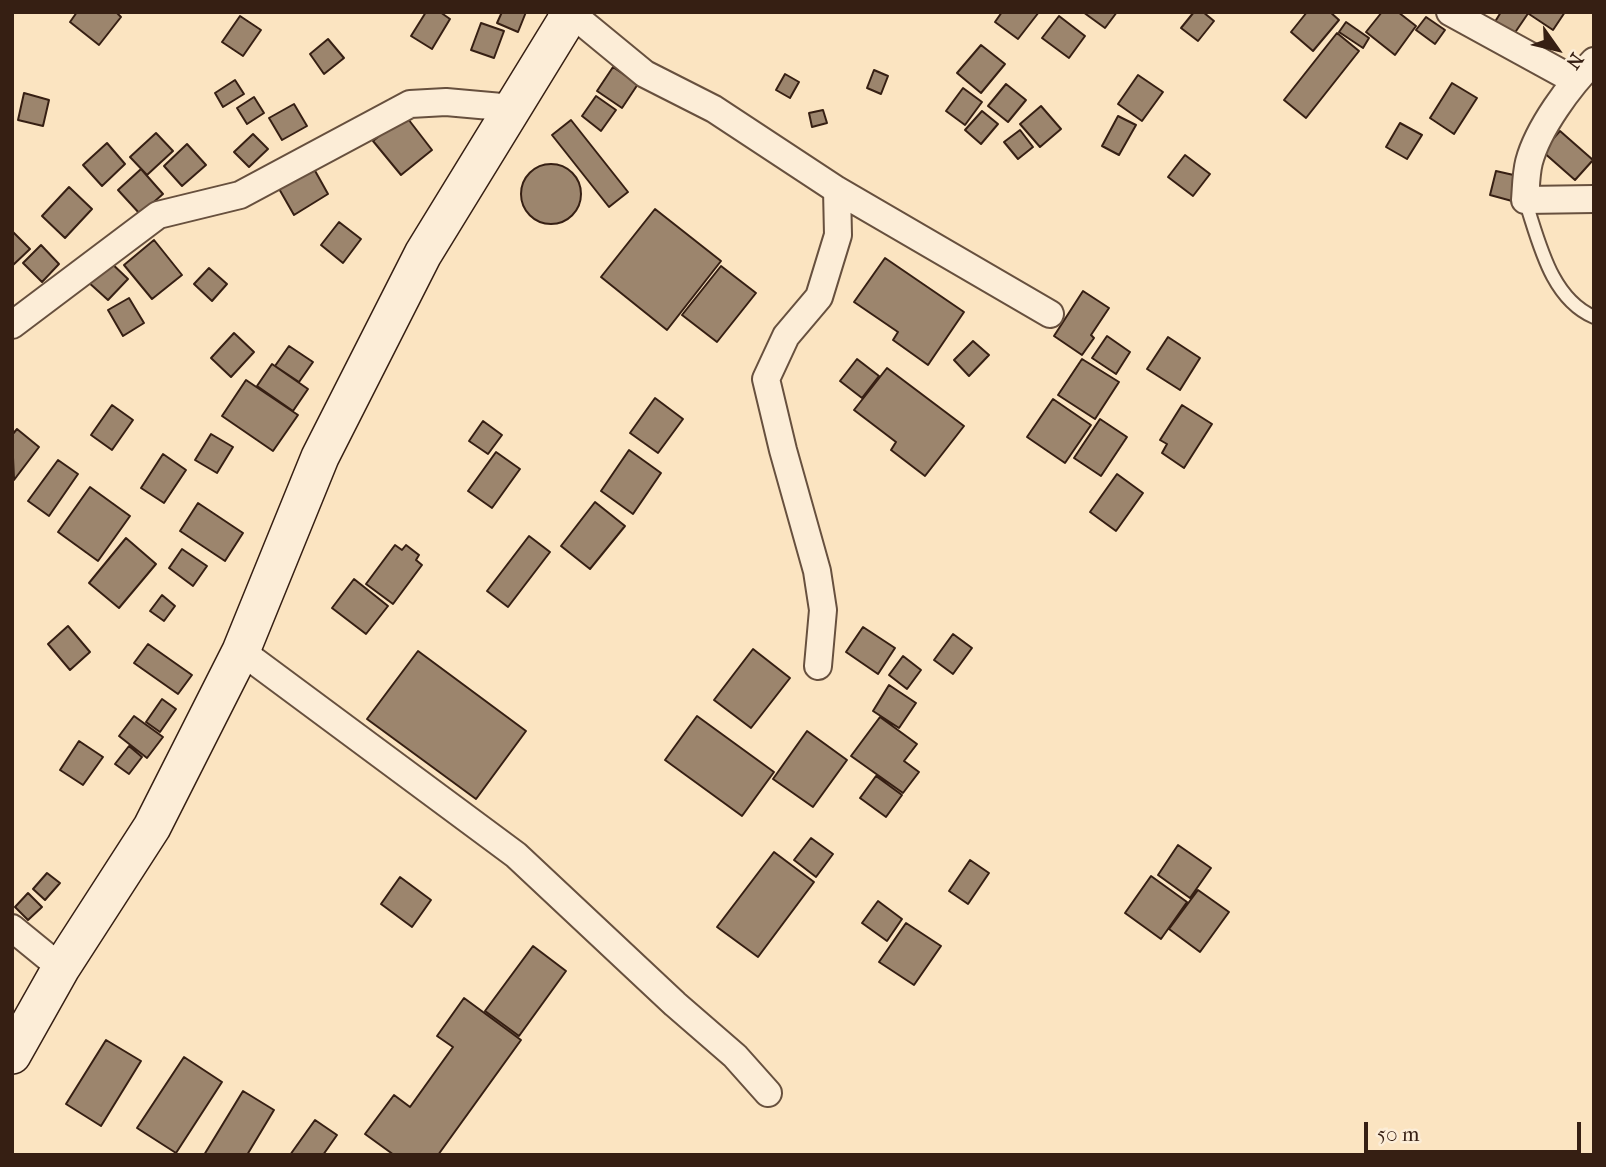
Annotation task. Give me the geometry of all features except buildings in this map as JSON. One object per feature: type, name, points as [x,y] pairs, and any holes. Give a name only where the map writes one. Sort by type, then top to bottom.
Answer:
[{"type":"street","points":[[1450,12],[1574,80]]},
{"type":"street","points":[[12,1055],[61,968],[152,827],[241,651],[326,445],[423,254],[566,16],[583,23],[645,74],[714,109],[837,190],[1050,314]]},
{"type":"street","points":[[1594,61],[1574,80],[1550,117],[1530,161],[1525,200],[1594,199]]},
{"type":"street","points":[[12,325],[158,215],[240,195],[410,104],[446,102],[513,108]]},
{"type":"street","points":[[818,666],[823,610],[817,571],[766,379],[786,336],[819,297],[838,234],[837,190]]},
{"type":"street","points":[[241,651],[516,855],[675,1004],[735,1056],[768,1093]]},
{"type":"street","points":[[12,928],[61,968]]},
{"type":"lane","points":[[1525,200],[1558,286],[1579,311],[1594,317]]}]
